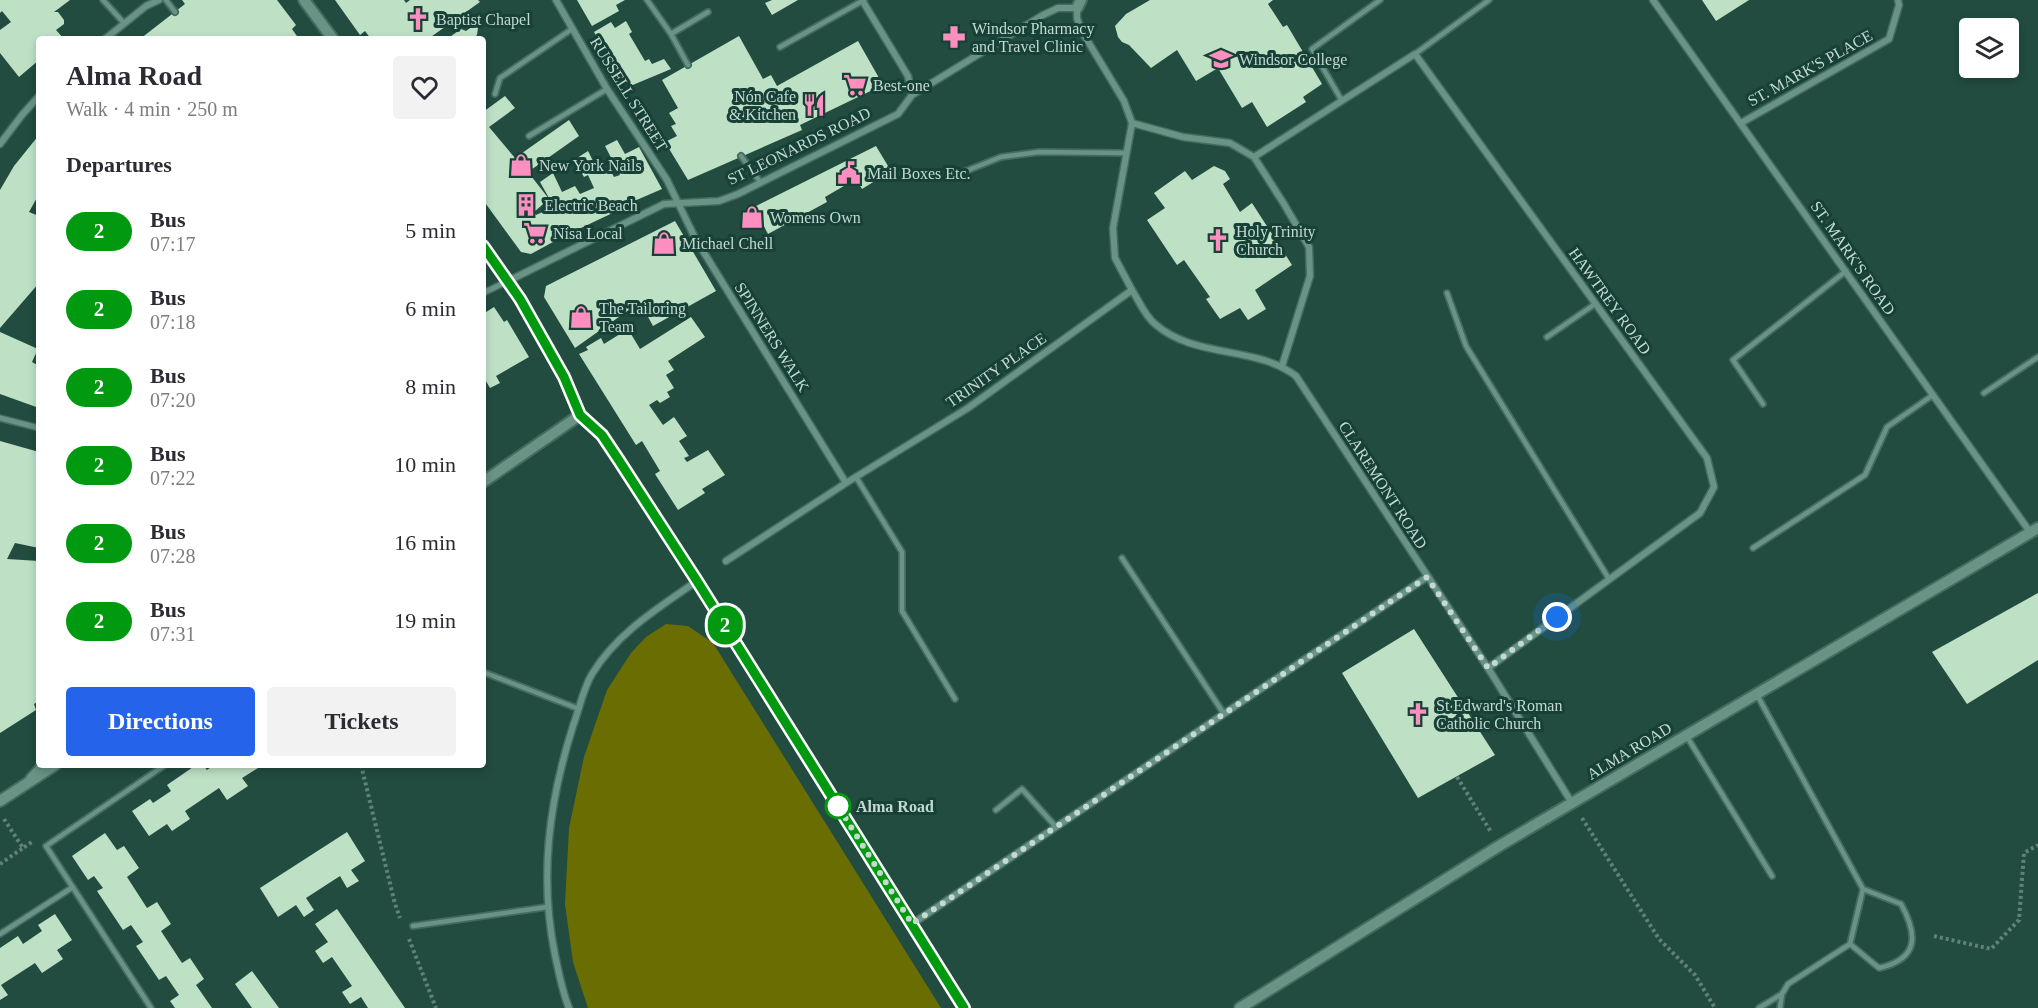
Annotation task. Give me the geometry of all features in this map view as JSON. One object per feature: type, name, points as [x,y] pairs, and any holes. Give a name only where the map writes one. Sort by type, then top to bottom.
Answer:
[{"type":"street","points":[[109,36],[146,6],[159,0]]},
{"type":"street","points":[[304,0],[331,36]]},
{"type":"street","name":"RUSSELL STREET","points":[[556,0],[607,88],[667,180],[678,203]]},
{"type":"street","points":[[863,0],[908,76],[912,95]]},
{"type":"street","name":"ST. MARK'S ROAD","points":[[1653,0],[1933,394],[2034,530]]},
{"type":"street","name":"ST. MARK'S PLACE","points":[[1741,123],[1889,39],[1899,5],[1898,0]]},
{"type":"street","points":[[1079,4],[1077,18],[1081,30],[1124,101],[1132,123],[1113,228],[1115,258],[1132,290]]},
{"type":"street","name":"ST LEONARDS ROAD","points":[[508,281],[664,204],[719,201],[761,183],[898,114],[912,95],[1043,15],[1058,8],[1079,4]]},
{"type":"street","points":[[1254,157],[1415,54]]},
{"type":"street","name":"HAWTREY ROAD","points":[[1415,54],[1707,459],[1714,488],[1700,513],[1488,668]]},
{"type":"street","points":[[0,144],[36,99]]},
{"type":"street","points":[[1132,123],[1183,137],[1230,143],[1254,157],[1309,248],[1310,276],[1282,366]]},
{"type":"street","name":"SPINNERS WALK","points":[[678,203],[695,238],[846,483]]},
{"type":"street","points":[[486,250],[508,281],[564,377],[580,415],[602,435],[697,581],[964,1008]]},
{"type":"street","points":[[486,292],[508,281]]},
{"type":"street","name":"CLAREMONT ROAD","points":[[1132,290],[1153,323],[1173,337],[1196,345],[1257,358],[1282,366],[1296,376],[1488,668],[1572,803]]},
{"type":"street","name":"TRINITY PLACE","points":[[726,561],[846,483],[968,408],[1132,290]]},
{"type":"street","points":[[486,480],[580,415]]},
{"type":"street","points":[[0,418],[36,427]]},
{"type":"street","name":"ALMA ROAD","points":[[1240,1008],[1499,846],[2034,530]]},
{"type":"street","points":[[912,924],[1427,577]]},
{"type":"street","points":[[569,1008],[563,993],[547,907],[546,860],[560,768],[590,676],[610,649],[635,624],[697,581]]},
{"type":"street","points":[[0,801],[50,768]]},
{"type":"lane","points":[[103,0],[124,23]]},
{"type":"lane","points":[[166,0],[175,12]]},
{"type":"lane","points":[[647,0],[671,34],[688,64]]},
{"type":"lane","points":[[780,47],[863,0]]},
{"type":"lane","points":[[1342,101],[1312,49],[1380,0]]},
{"type":"lane","points":[[1415,54],[1489,0]]},
{"type":"lane","points":[[671,34],[708,12]]},
{"type":"lane","points":[[495,94],[500,78],[572,29]]},
{"type":"lane","points":[[529,136],[607,88]]},
{"type":"lane","points":[[961,173],[1001,157],[1039,152],[1126,153]]},
{"type":"lane","points":[[741,156],[761,183]]},
{"type":"lane","points":[[1763,404],[1733,360],[1846,271]]},
{"type":"lane","points":[[1447,293],[1466,346],[1609,579]]},
{"type":"lane","points":[[1547,337],[1595,304]]},
{"type":"lane","points":[[1984,393],[2038,357]]},
{"type":"lane","points":[[1753,548],[1865,475],[1887,427],[1933,394]]},
{"type":"lane","points":[[856,477],[902,552],[902,611],[955,699]]},
{"type":"lane","points":[[1122,558],[1224,714]]},
{"type":"lane","points":[[486,673],[579,709]]},
{"type":"lane","points":[[1756,693],[1863,889],[1902,904],[1912,924],[1912,941],[1904,959],[1890,965],[1879,968],[1850,944]]},
{"type":"lane","points":[[1686,735],[1772,876]]},
{"type":"lane","points":[[22,786],[37,768]]},
{"type":"lane","points":[[151,1008],[46,846],[161,768]]},
{"type":"lane","points":[[996,810],[1022,789],[1056,827]]},
{"type":"lane","points":[[0,934],[73,887]]},
{"type":"lane","points":[[1780,1008],[1782,994],[1788,984],[1850,944],[1863,889]]},
{"type":"lane","points":[[413,926],[547,907]]},
{"type":"lane","points":[[1759,1008],[1782,994]]},
{"type":"path","points":[[362,768],[394,904],[404,926]]},
{"type":"path","points":[[1457,777],[1499,846]]},
{"type":"path","points":[[1572,803],[1659,939],[1695,975],[1715,1008]]},
{"type":"path","points":[[0,814],[23,848]]},
{"type":"path","points":[[0,864],[39,836]]},
{"type":"path","points":[[1934,936],[1991,949],[2019,920],[2024,853],[2038,845]]},
{"type":"path","points":[[408,937],[436,1008]]},
{"type":"shaded area","points":[[666,624],[688,626],[713,643],[941,1008],[588,1008],[573,962],[565,904],[569,828],[584,757],[607,690],[631,653],[646,637]]},
{"type":"building","points":[[0,0],[70,0],[54,12],[58,12],[64,20],[64,24],[56,30],[61,36],[36,36],[36,63],[19,77],[0,53],[0,30],[11,22],[2,11],[0,13]]},
{"type":"building","points":[[182,0],[277,0],[296,25],[292,29],[297,36],[144,36],[185,4]]},
{"type":"building","name":"Baptist Chapel","points":[[335,0],[404,0],[406,3],[410,0],[478,0],[480,2],[432,36],[369,36],[365,31],[360,35]]},
{"type":"building","points":[[577,0],[625,0],[616,5],[619,11],[592,26]]},
{"type":"building","points":[[772,0],[798,0],[772,15],[765,3]]},
{"type":"building","name":"Windsor College","points":[[1150,0],[1273,0],[1268,4],[1283,27],[1287,25],[1322,84],[1303,97],[1306,102],[1267,127],[1252,102],[1242,108],[1218,68],[1196,81],[1177,50],[1151,68],[1129,45],[1122,42],[1115,26],[1126,14]]},
{"type":"building","points":[[1702,0],[1749,0],[1716,21]]},
{"type":"building","points":[[626,21],[632,32],[629,34],[645,61],[649,59],[652,64],[664,59],[671,69],[628,87],[594,32],[611,22],[615,28]]},
{"type":"building","points":[[473,26],[478,28],[476,36],[451,36],[461,29],[466,31]]},
{"type":"building","points":[[739,36],[763,79],[771,75],[777,86],[858,41],[883,85],[800,125],[802,130],[688,180],[665,142],[677,136],[671,126],[676,124],[669,113],[678,108],[662,80]]},
{"type":"building","points":[[505,96],[515,108],[489,127],[515,158],[569,120],[579,136],[528,172],[549,199],[534,212],[536,215],[554,207],[540,182],[553,173],[562,192],[575,186],[580,194],[594,188],[588,175],[584,177],[574,160],[588,151],[599,173],[609,168],[614,177],[620,175],[605,146],[617,140],[625,154],[639,147],[662,189],[618,208],[619,210],[531,254],[521,252],[486,204],[486,110]]},
{"type":"building","points":[[36,139],[36,199],[29,212],[36,215],[36,286],[0,328],[0,190],[14,166]]},
{"type":"building","points":[[876,146],[891,171],[862,189],[856,179],[825,197],[827,202],[768,234],[754,207]]},
{"type":"building","name":"Holy Trinity Church","points":[[1214,166],[1225,171],[1230,179],[1223,184],[1240,212],[1252,203],[1292,265],[1255,290],[1266,309],[1248,320],[1240,308],[1220,319],[1206,299],[1210,297],[1184,260],[1177,265],[1147,220],[1165,208],[1154,193],[1185,171],[1192,180]]},
{"type":"building","points":[[675,221],[716,291],[653,326],[640,302],[575,348],[544,297],[546,286]]},
{"type":"building","points":[[494,307],[504,322],[507,320],[529,357],[496,376],[500,383],[490,388],[486,381],[486,312]]},
{"type":"building","points":[[691,317],[705,337],[668,361],[674,370],[666,375],[674,388],[667,392],[670,397],[660,403],[657,400],[649,405],[663,425],[674,417],[687,436],[679,441],[689,456],[684,458],[687,462],[708,450],[725,475],[702,489],[705,493],[678,510],[655,474],[660,471],[642,441],[636,445],[579,354],[588,350],[586,347],[601,338],[604,344],[628,329],[640,349]]},
{"type":"building","points":[[0,332],[36,348],[32,362],[36,364],[36,407],[0,394]]},
{"type":"building","points":[[0,441],[36,451],[36,547],[15,543],[7,559],[36,561],[36,703],[34,704],[36,710],[0,733]]},
{"type":"building","points":[[2038,593],[2038,660],[1967,704],[1932,652]]},
{"type":"building","name":"St Edward's Roman Catholic Church","points":[[1414,629],[1495,755],[1418,798],[1342,673]]},
{"type":"building","points":[[192,768],[207,770],[210,768],[258,768],[242,778],[248,786],[227,800],[219,788],[185,811],[190,819],[172,831],[167,824],[149,836],[132,811],[150,799],[153,803],[171,791],[167,785]]},
{"type":"building","points":[[347,832],[365,861],[351,870],[359,881],[347,888],[340,876],[306,898],[314,910],[304,917],[296,905],[278,917],[260,888]]},
{"type":"building","points":[[105,833],[117,850],[124,846],[139,868],[127,877],[147,908],[157,902],[171,924],[161,931],[182,963],[190,958],[204,979],[196,985],[212,1008],[175,1008],[170,1001],[179,995],[166,976],[159,980],[136,946],[143,942],[131,925],[123,930],[97,891],[103,888],[94,876],[88,880],[72,856]]},
{"type":"building","points":[[337,909],[405,1008],[368,1008],[361,997],[350,1004],[342,992],[352,986],[332,957],[323,963],[315,951],[328,942],[315,924]]},
{"type":"building","points":[[55,914],[72,940],[57,950],[63,959],[42,973],[35,963],[1,985],[8,995],[0,1000],[0,948],[18,936],[23,944],[42,931],[38,925]]},
{"type":"building","points":[[252,971],[279,1008],[252,1008],[235,984]]},
{"type":"bus line","name":"2","points":[[486,250],[520,299],[564,377],[580,415],[602,435],[618,459],[964,1008]]},
{"type":"place","name":"Baptist Chapel","points":[[418,19]]},
{"type":"place","name":"Windsor Pharmacy and Travel Clinic","points":[[954,37]]},
{"type":"place","name":"Windsor College","points":[[1221,59]]},
{"type":"place","name":"Best-one","points":[[855,85]]},
{"type":"place","name":"Nón Cafe & Kitchen","points":[[814,105]]},
{"type":"place","name":"New York Nails","points":[[521,165]]},
{"type":"place","name":"Mail Boxes Etc.","points":[[849,173]]},
{"type":"place","name":"Electric Beach","points":[[526,205]]},
{"type":"place","name":"Womens Own","points":[[752,217]]},
{"type":"place","name":"Nisa Local","points":[[535,233]]},
{"type":"place","name":"Holy Trinity Church","points":[[1218,240]]},
{"type":"place","name":"Michael Chell","points":[[664,243]]},
{"type":"place","name":"The Tailoring Team","points":[[581,317]]},
{"type":"place","name":"St Edward's Roman Catholic Church","points":[[1418,714]]},
{"type":"place","name":"Alma Road","points":[[838,806]]},
{"type":"route","points":[[838,806],[836,803],[912,924],[1427,577],[1488,668],[1557,617]]}]
